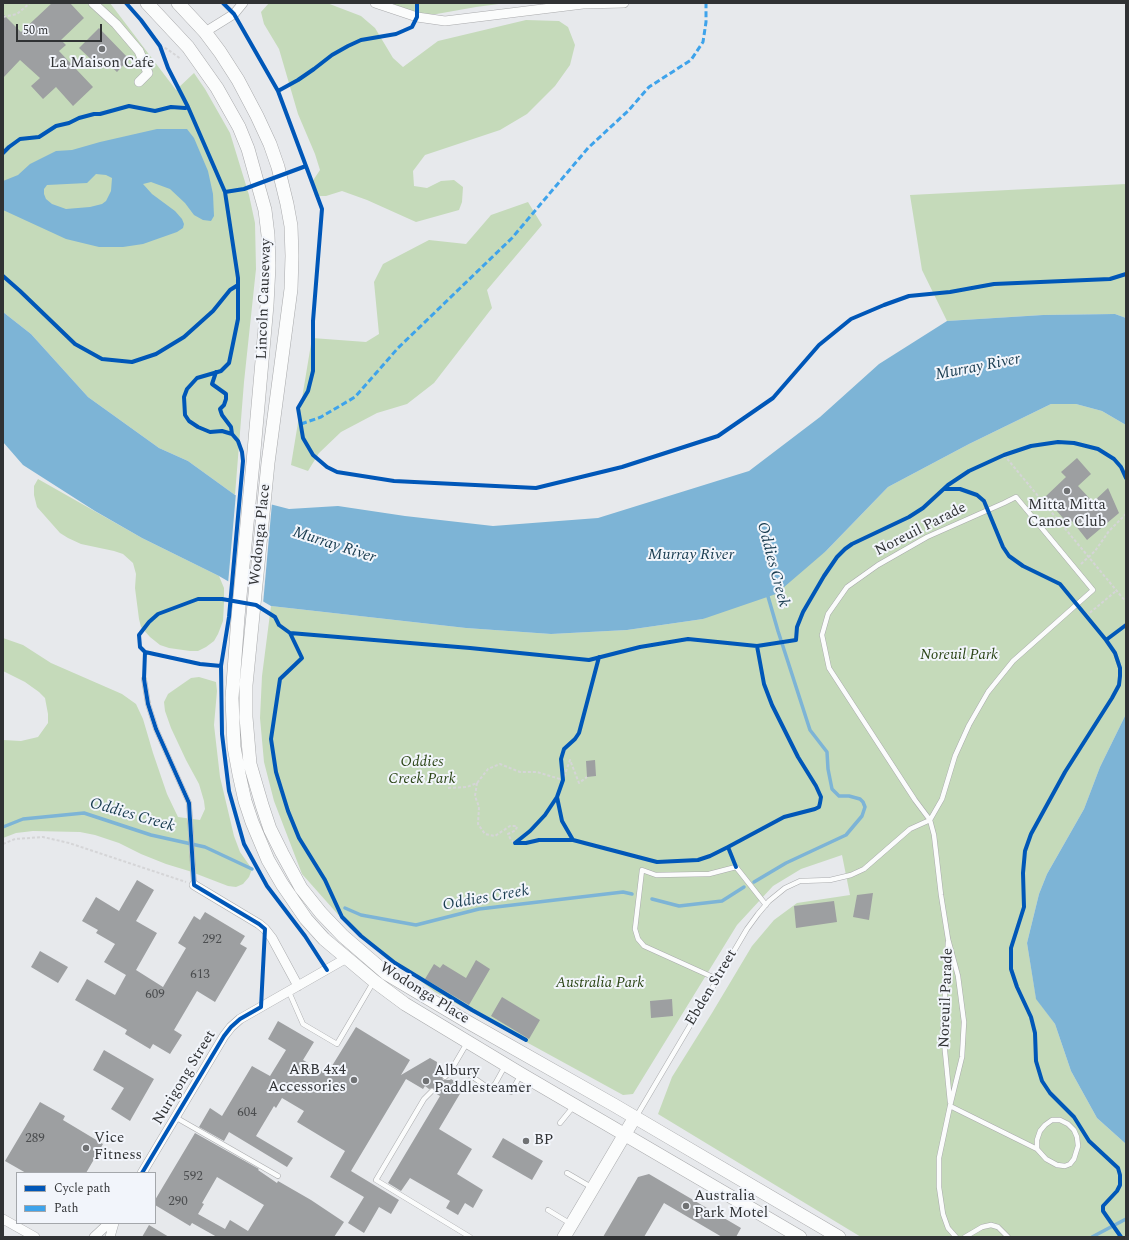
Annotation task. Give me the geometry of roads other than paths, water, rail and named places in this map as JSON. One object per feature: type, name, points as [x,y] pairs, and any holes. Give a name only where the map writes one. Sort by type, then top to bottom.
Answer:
[{"type":"main road","name":"Lincoln Causeway","points":[[147,3],[188,47],[218,88],[239,127],[248,149],[265,210],[268,235],[269,266],[263,360],[253,462]]},
{"type":"main road","name":"Lincoln Causeway","points":[[178,3],[205,32],[238,80],[270,144],[282,184],[290,226],[292,256],[290,289],[268,463]]},
{"type":"main road","points":[[188,47],[205,32]]},
{"type":"main road","name":"Wodonga Place","points":[[253,462],[238,617],[232,698],[232,723],[238,768],[245,801],[258,838],[268,860],[282,884],[306,919],[324,939],[345,958],[406,1004],[467,1042],[800,1237]]},
{"type":"main road","name":"Wodonga Place","points":[[268,463],[246,685],[246,724],[250,764],[270,829],[282,854],[306,894],[343,936],[387,974],[839,1237]]},
{"type":"main road","name":"Ebden Street","points":[[564,1237],[635,1117]]},
{"type":"street","points":[[93,3],[116,24],[139,51],[148,72],[139,82]]},
{"type":"street","points":[[205,32],[234,14],[244,3]]},
{"type":"street","points":[[375,3],[417,17],[445,21],[583,4],[624,3]]},
{"type":"street","points":[[194,885],[266,929],[298,986]]},
{"type":"street","name":"Nurigong Street","points":[[143,1172],[224,1036],[231,1027],[240,1019],[289,992],[345,958]]},
{"type":"street","points":[[3,1219],[34,1237]]},
{"type":"street","points":[[94,1237],[108,1224]]},
{"type":"street","points":[[110,1237],[114,1224]]},
{"type":"lane","name":"Noreuil Parade","points":[[930,820],[942,799],[955,756],[968,725],[988,692],[1014,661],[1093,590],[1016,497],[927,537],[878,564],[847,588],[828,614],[822,635],[830,668],[915,800],[930,820],[934,835],[948,939],[958,976],[964,1022],[962,1057],[939,1158],[939,1187],[943,1214],[948,1228],[956,1237]]},
{"type":"lane","points":[[144,679],[148,704],[156,729],[189,803],[194,885]]},
{"type":"lane","name":"Ebden Street","points":[[635,1117],[747,928],[766,905],[785,888],[800,881],[830,880],[851,875],[864,869],[910,829],[930,820]]},
{"type":"lane","points":[[717,979],[644,946],[638,939],[635,928],[642,870],[656,875],[709,874],[736,867],[766,905]]},
{"type":"lane","name":"Noreuil Parade","points":[[948,939],[943,1031],[950,1106]]},
{"type":"lane","points":[[289,992],[303,1024],[337,1044],[374,981]]},
{"type":"lane","points":[[445,1077],[450,1072],[467,1042]]},
{"type":"lane","points":[[450,1072],[467,1073],[487,1087],[492,1087],[506,1064]]},
{"type":"lane","points":[[511,1092],[522,1074]]},
{"type":"lane","points":[[432,1091],[424,1099],[376,1180],[470,1237]]},
{"type":"lane","points":[[560,1123],[574,1105]]},
{"type":"lane","points":[[950,1106],[1037,1149],[1046,1158],[1057,1165],[1065,1166],[1070,1164],[1074,1159],[1078,1146],[1077,1137],[1074,1130],[1068,1124],[1060,1120],[1052,1120],[1040,1131],[1037,1140],[1037,1149]]},
{"type":"lane","points":[[175,1117],[278,1176]]},
{"type":"lane","points":[[567,1173],[593,1188]]},
{"type":"lane","points":[[548,1210],[571,1224]]},
{"type":"lane","points":[[965,1237],[979,1228],[991,1225],[998,1227],[1008,1237]]},
{"type":"water","points":[[157,129],[187,129],[194,138],[208,171],[213,194],[214,216],[211,221],[203,220],[194,215],[185,203],[170,189],[151,182],[143,184],[152,194],[175,211],[182,219],[184,224],[183,228],[177,232],[143,244],[123,247],[99,247],[66,239],[3,210],[3,181],[18,175],[30,164],[56,151],[72,150]],"holes":[[[96,174],[106,175],[112,178],[111,191],[106,201],[102,204],[90,207],[66,209],[52,204],[46,199],[44,194],[44,189],[47,185],[87,183]]]},
{"type":"water","name":"Murray River","points":[[3,312],[31,334],[88,397],[159,448],[188,461],[235,495],[289,509],[338,506],[405,516],[493,526],[598,518],[749,471],[820,417],[879,364],[947,321],[1043,315],[1115,314],[1126,318],[1126,425],[1102,411],[1076,404],[1051,404],[969,444],[888,487],[826,551],[776,594],[703,619],[627,630],[551,634],[466,628],[271,606],[219,576],[142,538],[95,511],[23,465],[3,442]]},
{"type":"water","points":[[1126,714],[1126,1144],[1097,1118],[1071,1071],[1055,1024],[1036,999],[1027,943],[1039,894],[1047,874],[1084,809],[1100,767]]},
{"type":"waterway","name":"Oddies Creek","points":[[754,882],[786,863],[846,835],[862,816],[865,807],[860,799],[849,796],[839,796],[832,789],[828,769],[827,752],[810,730],[767,593]]},
{"type":"waterway","name":"Oddies Creek","points":[[3,827],[23,819],[84,813],[151,835],[205,847],[252,869]]},
{"type":"waterway","name":"Oddies Creek","points":[[652,899],[679,906],[722,901],[744,887]]},
{"type":"waterway","name":"Oddies Creek","points":[[345,908],[361,915],[416,925],[479,909],[623,892],[632,894]]},
{"type":"waterway","points":[[1092,1237],[1126,1219]]},
{"type":"place","name":"La Maison Cafe","points":[[102,49]]},
{"type":"place","name":"Mitta Mitta Canoe Club","points":[[1067,491]]},
{"type":"place","name":"ARB 4x4 Accessories","points":[[354,1080]]},
{"type":"place","name":"Albury Paddlesteamer","points":[[426,1081]]},
{"type":"place","name":"BP","points":[[526,1141]]},
{"type":"place","name":"Vice Fitness","points":[[86,1148]]},
{"type":"place","name":"Australia Park Motel","points":[[686,1206]]},
{"type":"park label","name":"Noreuil Park","points":[[959,656]]},
{"type":"park label","name":"Oddies Creek Park","points":[[422,772]]},
{"type":"park label","name":"Australia Park","points":[[600,984]]}]
